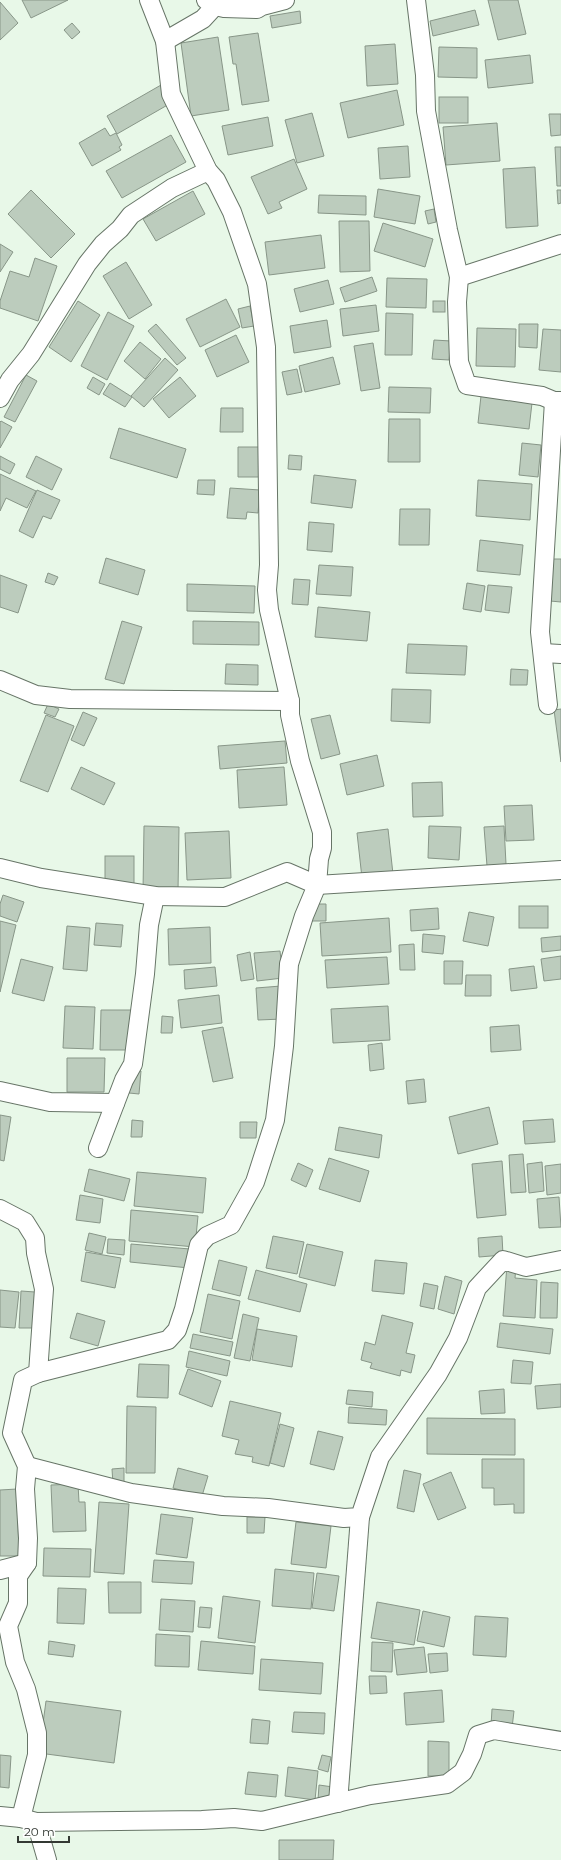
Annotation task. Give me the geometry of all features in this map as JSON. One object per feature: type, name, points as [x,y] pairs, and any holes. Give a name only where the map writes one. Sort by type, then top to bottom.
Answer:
[{"type":"street","points":[[47,1860],[29,1820],[37,1755],[37,1733],[26,1689],[15,1662],[8,1626],[18,1603],[18,1576],[27,1563],[28,1538],[24,1489],[27,1466],[12,1433],[23,1380],[38,1373],[168,1340],[177,1330],[184,1309],[200,1245],[207,1236],[231,1225],[255,1182],[266,1152],[275,1120],[278,1098],[284,1046],[289,964],[304,916],[317,885],[319,858],[322,848],[322,832],[300,761],[290,714],[290,701],[269,610],[267,590],[269,565],[266,347],[257,284],[232,212],[216,180],[208,171],[171,94],[165,41],[149,0]]},
{"type":"street","points":[[165,41],[203,19],[211,3],[257,9],[262,6],[285,0]]},
{"type":"street","points":[[416,0],[425,75],[426,111],[448,230],[459,277],[457,302],[459,362],[467,385],[542,396],[557,401],[540,632],[552,654],[548,705]]},
{"type":"street","points":[[0,398],[5,374],[31,354],[87,264],[103,244],[131,215],[172,188],[208,171]]},
{"type":"street","points":[[459,277],[561,244]]},
{"type":"street","points":[[0,680],[36,695],[70,699],[290,701]]},
{"type":"street","points":[[0,868],[41,878],[155,896],[224,896],[287,872],[317,885],[561,870]]},
{"type":"street","points":[[98,1148],[124,1080],[133,1064],[146,974],[149,925],[155,896]]},
{"type":"street","points":[[0,1091],[50,1102],[115,1103]]},
{"type":"street","points":[[0,1208],[25,1222],[35,1238],[36,1253],[44,1289],[38,1373]]},
{"type":"street","points":[[338,1803],[360,1517],[380,1457],[438,1374],[458,1338],[476,1288],[503,1260],[526,1267],[561,1260]]},
{"type":"street","points":[[27,1466],[131,1493],[223,1506],[268,1508],[344,1518],[360,1517]]},
{"type":"street","points":[[0,1570],[27,1563]]},
{"type":"street","points":[[0,1816],[29,1820],[202,1820],[234,1818],[262,1821],[370,1795],[447,1784],[463,1772],[472,1754],[478,1735],[494,1730],[561,1741]]},
{"type":"building","points":[[22,0],[68,0],[31,18]]},
{"type":"building","points":[[488,0],[518,0],[526,34],[498,40]]},
{"type":"building","points":[[0,2],[18,23],[0,40]]},
{"type":"building","points":[[475,10],[479,25],[433,36],[430,21]]},
{"type":"building","points":[[300,11],[301,23],[272,28],[270,16]]},
{"type":"building","points":[[72,23],[80,32],[72,39],[64,30]]},
{"type":"building","points":[[258,33],[269,101],[242,105],[236,64],[233,64],[229,37]]},
{"type":"building","points":[[218,37],[229,110],[191,116],[181,43]]},
{"type":"building","points":[[395,44],[398,84],[367,86],[365,46]]},
{"type":"building","points":[[439,47],[477,48],[477,78],[438,77]]},
{"type":"building","points":[[530,55],[533,83],[488,88],[485,60]]},
{"type":"building","points":[[161,85],[171,103],[117,134],[107,116]]},
{"type":"building","points":[[397,90],[404,125],[348,138],[340,103]]},
{"type":"building","points":[[439,97],[468,97],[468,123],[439,123]]},
{"type":"building","points":[[312,113],[324,156],[297,163],[285,120]]},
{"type":"building","points":[[549,114],[561,114],[561,135],[551,136]]},
{"type":"building","points":[[268,117],[273,146],[228,155],[222,126]]},
{"type":"building","points":[[497,123],[500,161],[446,165],[443,127]]},
{"type":"building","points":[[105,128],[110,136],[116,133],[122,145],[119,147],[121,150],[92,166],[79,143]]},
{"type":"building","points":[[171,135],[186,162],[122,198],[106,171]]},
{"type":"building","points":[[408,146],[410,177],[380,179],[378,148]]},
{"type":"building","points":[[555,147],[561,147],[561,186],[557,186]]},
{"type":"building","points":[[294,159],[307,189],[279,202],[282,208],[268,214],[251,177]]},
{"type":"building","points":[[535,167],[538,226],[506,228],[503,169]]},
{"type":"building","points":[[378,189],[420,196],[415,224],[374,217]]},
{"type":"building","points":[[31,190],[75,234],[51,258],[8,214]]},
{"type":"building","points":[[557,190],[561,190],[561,203],[558,204]]},
{"type":"building","points":[[193,191],[205,214],[156,241],[143,219]]},
{"type":"building","points":[[319,195],[366,196],[366,215],[318,213]]},
{"type":"building","points":[[434,209],[436,222],[428,224],[425,211]]},
{"type":"building","points":[[339,221],[369,221],[370,271],[340,272]]},
{"type":"building","points":[[383,223],[433,239],[425,267],[374,251]]},
{"type":"building","points":[[321,235],[325,268],[269,275],[265,242]]},
{"type":"building","points":[[0,244],[13,252],[0,272]]},
{"type":"building","points":[[35,258],[57,266],[38,321],[0,308],[0,301],[10,271],[29,277]]},
{"type":"building","points":[[126,262],[152,305],[129,319],[103,276]]},
{"type":"building","points":[[372,277],[377,291],[345,302],[340,288]]},
{"type":"building","points":[[387,278],[427,279],[426,308],[386,307]]},
{"type":"building","points":[[328,280],[334,304],[300,312],[294,289]]},
{"type":"building","points":[[226,299],[240,327],[200,347],[186,319]]},
{"type":"building","points":[[78,301],[100,315],[71,362],[49,347]]},
{"type":"building","points":[[433,301],[445,301],[445,312],[433,312]]},
{"type":"building","points":[[376,305],[379,331],[343,336],[340,309]]},
{"type":"building","points":[[250,306],[254,326],[242,328],[238,309]]},
{"type":"building","points":[[108,312],[134,326],[107,380],[81,366]]},
{"type":"building","points":[[386,313],[413,314],[412,355],[385,355]]},
{"type":"building","points":[[327,320],[331,347],[294,353],[290,326]]},
{"type":"building","points":[[156,324],[186,358],[177,365],[148,331]]},
{"type":"building","points":[[519,324],[538,324],[537,348],[519,347]]},
{"type":"building","points":[[477,328],[516,329],[515,367],[476,366]]},
{"type":"building","points":[[543,329],[561,330],[561,372],[539,370]]},
{"type":"building","points":[[236,335],[249,362],[217,377],[205,350]]},
{"type":"building","points":[[434,340],[451,341],[449,360],[432,359]]},
{"type":"building","points":[[140,342],[161,359],[145,379],[124,361]]},
{"type":"building","points":[[373,343],[380,388],[361,391],[354,346]]},
{"type":"building","points":[[333,357],[340,384],[305,392],[299,366]]},
{"type":"building","points":[[165,358],[178,370],[144,407],[131,396]]},
{"type":"building","points":[[297,369],[302,392],[287,395],[282,372]]},
{"type":"building","points":[[26,375],[37,381],[15,422],[4,417]]},
{"type":"building","points":[[93,377],[105,384],[99,395],[87,388]]},
{"type":"building","points":[[180,377],[196,396],[169,418],[153,399]]},
{"type":"building","points":[[110,383],[132,397],[125,407],[103,394]]},
{"type":"building","points":[[389,387],[431,388],[430,413],[388,412]]},
{"type":"building","points":[[481,396],[532,403],[529,429],[478,423]]},
{"type":"building","points":[[221,408],[243,408],[243,432],[220,432]]},
{"type":"building","points":[[389,419],[420,419],[420,462],[388,462]]},
{"type":"building","points":[[1,421],[12,427],[0,448],[0,422]]},
{"type":"building","points":[[119,428],[186,449],[177,478],[110,458]]},
{"type":"building","points":[[522,443],[541,445],[538,477],[519,475]]},
{"type":"building","points":[[238,447],[259,447],[260,477],[238,477]]},
{"type":"building","points":[[289,455],[302,456],[301,470],[288,469]]},
{"type":"building","points":[[0,456],[15,464],[10,474],[0,469]]},
{"type":"building","points":[[36,456],[62,469],[52,490],[26,477]]},
{"type":"building","points":[[0,474],[36,491],[27,508],[6,498],[0,511]]},
{"type":"building","points":[[314,475],[356,480],[352,508],[311,503]]},
{"type":"building","points":[[198,480],[215,480],[214,495],[197,494]]},
{"type":"building","points":[[478,480],[532,484],[530,520],[476,516]]},
{"type":"building","points":[[230,488],[260,490],[258,513],[247,512],[246,519],[227,518]]},
{"type":"building","points":[[37,490],[60,500],[51,519],[43,516],[33,538],[19,531]]},
{"type":"building","points":[[400,509],[430,509],[429,545],[399,545]]},
{"type":"building","points":[[309,522],[334,524],[332,552],[307,550]]},
{"type":"building","points":[[480,540],[523,545],[520,575],[477,571]]},
{"type":"building","points":[[106,558],[145,570],[138,595],[99,583]]},
{"type":"building","points":[[553,559],[561,559],[561,602],[550,601]]},
{"type":"building","points":[[319,565],[353,567],[351,596],[316,594]]},
{"type":"building","points":[[48,573],[58,577],[54,585],[45,582]]},
{"type":"building","points":[[0,575],[27,585],[18,613],[0,607]]},
{"type":"building","points":[[294,579],[310,580],[308,605],[292,604]]},
{"type":"building","points":[[467,583],[485,586],[481,612],[463,609]]},
{"type":"building","points":[[187,584],[255,586],[254,613],[187,611]]},
{"type":"building","points":[[488,585],[512,587],[509,613],[485,610]]},
{"type":"building","points":[[318,607],[370,612],[367,641],[315,637]]},
{"type":"building","points":[[122,621],[142,627],[124,684],[105,679]]},
{"type":"building","points":[[193,621],[259,622],[259,645],[193,644]]},
{"type":"building","points":[[408,644],[467,646],[465,675],[406,673]]},
{"type":"building","points":[[226,664],[258,665],[258,685],[225,684]]},
{"type":"building","points":[[511,669],[528,670],[527,685],[510,685]]},
{"type":"building","points":[[392,689],[431,690],[430,723],[391,721]]},
{"type":"building","points":[[48,704],[59,709],[55,717],[44,713]]},
{"type":"building","points":[[561,709],[561,762],[554,710]]},
{"type":"building","points":[[83,712],[97,718],[84,746],[71,740]]},
{"type":"building","points":[[46,715],[74,726],[48,792],[20,781]]},
{"type":"building","points":[[330,715],[340,754],[321,759],[311,719]]},
{"type":"building","points":[[285,741],[287,763],[220,769],[218,746]]},
{"type":"building","points":[[377,755],[384,786],[347,795],[340,764]]},
{"type":"building","points":[[81,767],[115,783],[104,805],[71,789]]},
{"type":"building","points":[[284,767],[287,805],[239,808],[237,770]]},
{"type":"building","points":[[442,782],[443,816],[413,817],[412,783]]},
{"type":"building","points":[[532,805],[534,840],[506,841],[504,806]]},
{"type":"building","points":[[144,826],[179,827],[178,891],[143,891]]},
{"type":"building","points":[[429,826],[461,827],[459,860],[428,858]]},
{"type":"building","points":[[504,826],[506,864],[487,866],[484,827]]},
{"type":"building","points":[[388,829],[393,874],[362,878],[357,833]]},
{"type":"building","points":[[229,831],[231,878],[187,880],[185,833]]},
{"type":"building","points":[[105,856],[134,856],[134,888],[105,888]]},
{"type":"building","points":[[3,895],[24,902],[17,922],[0,916],[0,904]]},
{"type":"building","points":[[311,904],[326,904],[326,921],[312,921]]},
{"type":"building","points":[[519,906],[548,906],[548,928],[519,928]]},
{"type":"building","points":[[438,908],[439,929],[411,931],[410,910]]},
{"type":"building","points":[[469,912],[494,917],[488,946],[463,941]]},
{"type":"building","points":[[389,918],[391,952],[322,956],[320,923]]},
{"type":"building","points":[[0,921],[16,925],[0,992]]},
{"type":"building","points":[[96,923],[123,925],[121,947],[94,945]]},
{"type":"building","points":[[67,926],[90,928],[87,971],[63,969]]},
{"type":"building","points":[[210,927],[211,963],[169,965],[168,929]]},
{"type":"building","points":[[423,934],[445,936],[443,954],[422,952]]},
{"type":"building","points":[[561,936],[561,950],[542,952],[541,938]]},
{"type":"building","points":[[414,944],[415,970],[400,970],[399,945]]},
{"type":"building","points":[[280,951],[283,978],[257,981],[254,953]]},
{"type":"building","points":[[250,952],[254,979],[241,981],[237,955]]},
{"type":"building","points":[[561,956],[561,979],[544,981],[541,959]]},
{"type":"building","points":[[387,957],[389,984],[327,988],[325,960]]},
{"type":"building","points":[[21,959],[53,967],[44,1001],[12,993]]},
{"type":"building","points":[[444,961],[463,961],[462,984],[444,984]]},
{"type":"building","points":[[534,966],[537,988],[511,991],[509,969]]},
{"type":"building","points":[[215,967],[217,986],[185,989],[184,970]]},
{"type":"building","points":[[466,975],[491,975],[491,996],[465,996]]},
{"type":"building","points":[[281,986],[283,1019],[258,1020],[256,988]]},
{"type":"building","points":[[219,995],[222,1023],[181,1028],[178,1000]]},
{"type":"building","points":[[65,1006],[95,1007],[93,1049],[63,1048]]},
{"type":"building","points":[[388,1006],[390,1040],[333,1043],[331,1009]]},
{"type":"building","points":[[101,1010],[133,1010],[132,1050],[100,1050]]},
{"type":"building","points":[[162,1016],[173,1017],[172,1033],[161,1033]]},
{"type":"building","points":[[519,1025],[521,1050],[491,1052],[490,1027]]},
{"type":"building","points":[[223,1027],[233,1078],[213,1082],[202,1031]]},
{"type":"building","points":[[382,1043],[384,1069],[370,1071],[368,1045]]},
{"type":"building","points":[[67,1058],[105,1058],[104,1092],[67,1092]]},
{"type":"building","points":[[131,1071],[141,1071],[139,1094],[129,1093]]},
{"type":"building","points":[[424,1079],[426,1102],[408,1104],[406,1081]]},
{"type":"building","points":[[489,1107],[498,1144],[458,1154],[449,1117]]},
{"type":"building","points":[[0,1115],[11,1117],[4,1161],[0,1160]]},
{"type":"building","points":[[553,1119],[555,1142],[525,1144],[523,1121]]},
{"type":"building","points":[[132,1120],[143,1121],[142,1137],[131,1137]]},
{"type":"building","points":[[240,1122],[257,1122],[256,1138],[240,1138]]},
{"type":"building","points":[[339,1127],[382,1135],[379,1158],[335,1150]]},
{"type":"building","points":[[523,1154],[526,1192],[511,1193],[509,1155]]},
{"type":"building","points":[[329,1158],[369,1171],[360,1202],[319,1189]]},
{"type":"building","points":[[502,1161],[506,1215],[477,1218],[472,1164]]},
{"type":"building","points":[[542,1162],[544,1191],[529,1193],[527,1164]]},
{"type":"building","points":[[298,1163],[313,1170],[306,1187],[291,1180]]},
{"type":"building","points":[[561,1164],[561,1193],[547,1195],[545,1166]]},
{"type":"building","points":[[89,1169],[130,1179],[124,1201],[84,1191]]},
{"type":"building","points":[[137,1172],[206,1178],[203,1213],[134,1206]]},
{"type":"building","points":[[80,1195],[103,1199],[100,1223],[76,1220]]},
{"type":"building","points":[[559,1197],[561,1227],[539,1228],[537,1199]]},
{"type":"building","points":[[131,1210],[198,1216],[195,1247],[129,1241]]},
{"type":"building","points":[[89,1233],[106,1237],[102,1254],[85,1250]]},
{"type":"building","points":[[273,1236],[304,1242],[297,1274],[266,1268]]},
{"type":"building","points":[[502,1236],[503,1255],[479,1257],[478,1238]]},
{"type":"building","points":[[108,1239],[125,1240],[124,1255],[107,1253]]},
{"type":"building","points":[[131,1244],[190,1249],[189,1268],[130,1262]]},
{"type":"building","points":[[307,1244],[343,1252],[335,1286],[299,1277]]},
{"type":"building","points":[[86,1252],[121,1258],[115,1288],[81,1281]]},
{"type":"building","points":[[219,1260],[247,1267],[240,1296],[212,1289]]},
{"type":"building","points":[[375,1260],[407,1263],[404,1294],[372,1291]]},
{"type":"building","points":[[507,1265],[516,1266],[515,1278],[537,1280],[535,1318],[503,1316]]},
{"type":"building","points":[[256,1270],[307,1284],[300,1312],[248,1299]]},
{"type":"building","points":[[445,1276],[462,1281],[454,1314],[438,1309]]},
{"type":"building","points":[[541,1282],[558,1283],[557,1318],[540,1318]]},
{"type":"building","points":[[424,1283],[438,1286],[434,1309],[420,1306]]},
{"type":"building","points":[[0,1290],[19,1292],[15,1328],[0,1327]]},
{"type":"building","points":[[21,1291],[35,1292],[33,1328],[19,1328]]},
{"type":"building","points":[[208,1294],[240,1301],[232,1339],[200,1332]]},
{"type":"building","points":[[77,1313],[105,1321],[98,1346],[70,1338]]},
{"type":"building","points":[[243,1314],[259,1318],[250,1361],[234,1358]]},
{"type":"building","points":[[382,1315],[413,1323],[406,1353],[415,1355],[411,1373],[401,1370],[400,1376],[370,1368],[372,1363],[361,1360],[365,1342],[375,1345]]},
{"type":"building","points":[[500,1323],[553,1329],[550,1354],[497,1347]]},
{"type":"building","points":[[257,1329],[297,1336],[292,1367],[252,1360]]},
{"type":"building","points":[[193,1334],[233,1342],[230,1356],[190,1348]]},
{"type":"building","points":[[189,1351],[230,1361],[227,1376],[186,1367]]},
{"type":"building","points":[[513,1360],[533,1362],[531,1384],[511,1383]]},
{"type":"building","points":[[139,1364],[169,1365],[168,1398],[137,1397]]},
{"type":"building","points":[[188,1369],[221,1381],[212,1407],[179,1394]]},
{"type":"building","points":[[561,1384],[561,1407],[537,1409],[535,1386]]},
{"type":"building","points":[[504,1389],[505,1413],[481,1414],[479,1391]]},
{"type":"building","points":[[348,1390],[373,1392],[372,1407],[346,1404]]},
{"type":"building","points":[[230,1401],[281,1413],[269,1466],[252,1462],[253,1457],[235,1454],[239,1440],[222,1436]]},
{"type":"building","points":[[127,1406],[156,1407],[155,1473],[126,1473]]},
{"type":"building","points":[[349,1407],[387,1410],[386,1425],[348,1423]]},
{"type":"building","points":[[427,1418],[515,1419],[515,1455],[427,1454]]},
{"type":"building","points":[[280,1424],[294,1428],[284,1467],[270,1463]]},
{"type":"building","points":[[318,1431],[343,1437],[334,1470],[310,1464]]},
{"type":"building","points":[[482,1459],[524,1459],[524,1513],[514,1513],[514,1504],[494,1505],[494,1488],[482,1488]]},
{"type":"building","points":[[124,1468],[124,1483],[113,1484],[112,1469]]},
{"type":"building","points":[[178,1468],[208,1476],[202,1496],[173,1488]]},
{"type":"building","points":[[404,1470],[421,1474],[414,1512],[397,1508]]},
{"type":"building","points":[[451,1472],[466,1508],[438,1520],[423,1484]]},
{"type":"building","points":[[78,1484],[79,1502],[85,1502],[86,1531],[53,1532],[51,1485]]},
{"type":"building","points":[[17,1489],[19,1556],[0,1556],[0,1490]]},
{"type":"building","points":[[99,1502],[129,1504],[124,1574],[94,1572]]},
{"type":"building","points":[[161,1514],[193,1518],[187,1558],[156,1554]]},
{"type":"building","points":[[247,1517],[265,1517],[264,1533],[247,1533]]},
{"type":"building","points":[[296,1522],[331,1526],[326,1568],[291,1564]]},
{"type":"building","points":[[44,1548],[91,1549],[90,1577],[43,1576]]},
{"type":"building","points":[[154,1560],[194,1562],[192,1584],[152,1582]]},
{"type":"building","points":[[275,1569],[314,1573],[311,1609],[272,1606]]},
{"type":"building","points":[[317,1573],[339,1576],[334,1611],[312,1608]]},
{"type":"building","points":[[108,1582],[141,1582],[141,1613],[109,1613]]},
{"type":"building","points":[[58,1588],[86,1589],[84,1624],[57,1623]]},
{"type":"building","points":[[223,1596],[260,1601],[255,1643],[218,1638]]},
{"type":"building","points":[[161,1599],[195,1601],[193,1632],[159,1630]]},
{"type":"building","points":[[377,1602],[420,1610],[414,1645],[371,1638]]},
{"type":"building","points":[[200,1607],[212,1608],[210,1628],[198,1627]]},
{"type":"building","points":[[423,1611],[450,1617],[444,1647],[417,1641]]},
{"type":"building","points":[[475,1616],[508,1618],[506,1657],[473,1655]]},
{"type":"building","points":[[156,1634],[190,1636],[189,1667],[155,1666]]},
{"type":"building","points":[[49,1641],[75,1645],[73,1657],[48,1654]]},
{"type":"building","points":[[201,1641],[255,1646],[253,1674],[198,1670]]},
{"type":"building","points":[[372,1642],[393,1643],[392,1672],[371,1671]]},
{"type":"building","points":[[424,1647],[427,1672],[397,1675],[394,1650]]},
{"type":"building","points":[[447,1653],[448,1671],[430,1673],[428,1654]]},
{"type":"building","points":[[261,1659],[323,1663],[321,1694],[259,1690]]},
{"type":"building","points":[[369,1676],[386,1676],[387,1693],[370,1694]]},
{"type":"building","points":[[442,1690],[444,1722],[406,1725],[404,1693]]},
{"type":"building","points":[[46,1701],[121,1711],[114,1763],[39,1753]]},
{"type":"building","points":[[492,1709],[514,1711],[512,1728],[491,1726]]},
{"type":"building","points":[[294,1712],[325,1713],[324,1734],[292,1732]]},
{"type":"building","points":[[252,1719],[270,1721],[268,1744],[250,1743]]},
{"type":"building","points":[[428,1741],[449,1742],[449,1776],[428,1776]]},
{"type":"building","points":[[0,1755],[11,1756],[9,1788],[0,1787]]},
{"type":"building","points":[[322,1755],[331,1757],[328,1772],[318,1769]]},
{"type":"building","points":[[288,1767],[318,1771],[315,1800],[285,1796]]},
{"type":"building","points":[[248,1772],[278,1775],[276,1797],[245,1794]]},
{"type":"building","points":[[319,1785],[333,1787],[331,1801],[318,1800]]},
{"type":"building","points":[[279,1840],[334,1840],[333,1860],[279,1860]]}]
